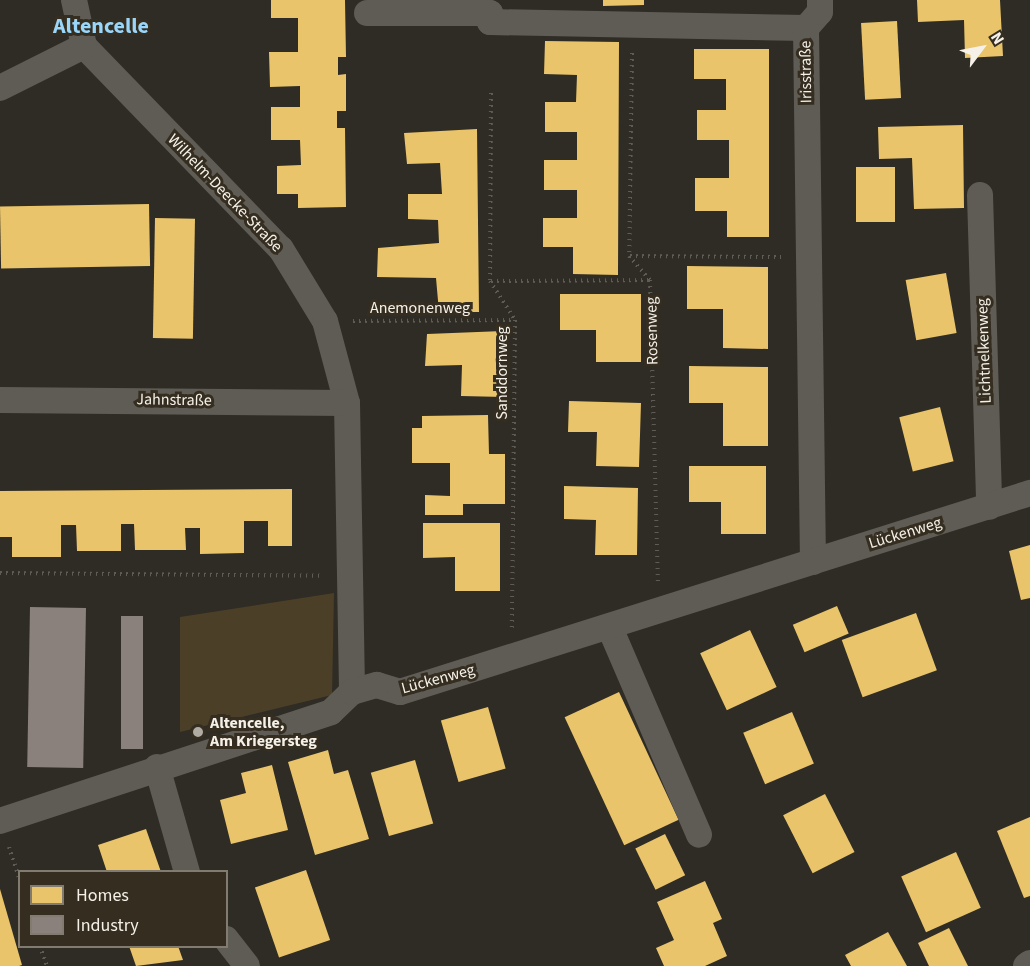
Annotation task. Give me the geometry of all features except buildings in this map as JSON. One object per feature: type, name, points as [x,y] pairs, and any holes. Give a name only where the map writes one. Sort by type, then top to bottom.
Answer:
[{"type":"street","points":[[0,88],[84,46],[74,0]]},
{"type":"street","points":[[806,28],[820,12],[820,0]]},
{"type":"street","name":"Irisstraße","points":[[367,13],[490,13],[490,22],[632,22],[669,12],[806,28],[813,562]]},
{"type":"street","name":"Wilhelm-Deecke-Straße","points":[[84,46],[281,249],[325,321],[348,402],[352,692]]},
{"type":"street","name":"Lichtnelkenweg","points":[[980,195],[988,507]]},
{"type":"street","name":"Jahnstraße","points":[[0,400],[348,402]]},
{"type":"street","name":"Lückenweg","points":[[352,692],[377,685],[400,692],[658,613],[1030,493]]},
{"type":"street","points":[[610,628],[699,835]]},
{"type":"street","points":[[0,821],[157,767],[331,712],[352,692]]},
{"type":"street","points":[[157,767],[186,870]]},
{"type":"street","points":[[228,942],[247,966]]},
{"type":"street","points":[[1026,966],[1030,963]]},
{"type":"path","points":[[632,22],[629,256],[810,257]]},
{"type":"path","points":[[491,93],[490,281],[650,280]]},
{"type":"path","name":"Rosenweg","points":[[629,256],[650,280],[658,613]]},
{"type":"path","name":"Sanddornweg","points":[[490,281],[515,320],[512,659]]},
{"type":"path","name":"Anemonenweg","points":[[325,321],[515,320]]},
{"type":"path","points":[[0,573],[350,576]]},
{"type":"path","points":[[0,821],[18,875]]},
{"type":"path","points":[[41,948],[47,966]]},
{"type":"shaded area","points":[[334,593],[332,695],[180,732],[180,617]]},
{"type":"place","name":"Altencelle, Am Kriegersteg","points":[[198,732]]},
{"type":"district","name":"Altencelle","points":[[101,27]]}]
